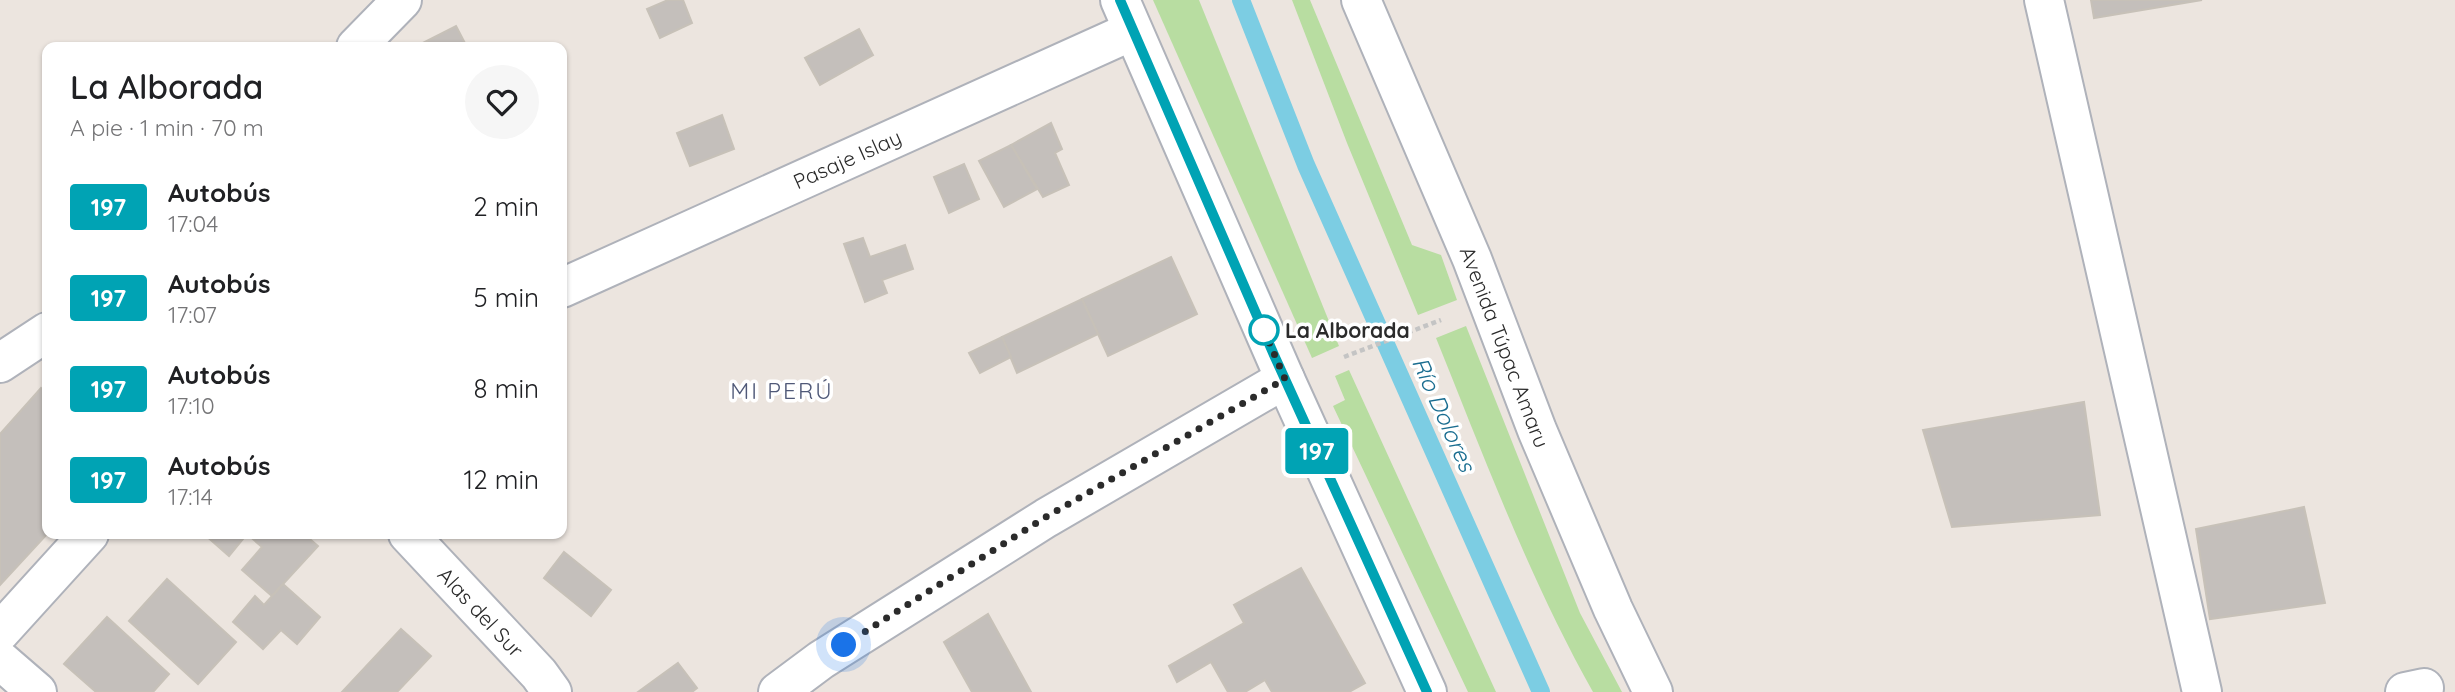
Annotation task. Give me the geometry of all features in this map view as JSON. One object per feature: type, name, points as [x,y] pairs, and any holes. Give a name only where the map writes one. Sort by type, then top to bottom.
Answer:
[{"type":"street","points":[[361,42],[402,0]]},
{"type":"street","name":"Avenida Túpac Amaru","points":[[1361,0],[1472,260],[1537,430],[1653,692]]},
{"type":"street","points":[[2044,0],[2113,313],[2202,692]]},
{"type":"street","points":[[1126,15],[1285,379],[1427,692]]},
{"type":"street","name":"Pasaje Islay","points":[[567,286],[1126,15]]},
{"type":"street","points":[[0,363],[42,335]]},
{"type":"street","points":[[778,692],[821,660],[1046,517],[1285,379]]},
{"type":"street","points":[[0,632],[84,539]]},
{"type":"street","name":"Alas del Sur","points":[[413,539],[530,664],[552,692]]},
{"type":"street","points":[[0,660],[37,692]]},
{"type":"path","points":[[1344,357],[1426,325]]},
{"type":"green space","points":[[1153,0],[1199,0],[1339,346],[1312,358]]},
{"type":"green space","points":[[1292,0],[1310,0],[1412,245],[1441,255],[1457,300],[1418,315]]},
{"type":"green space","points":[[1466,326],[1580,613],[1622,692],[1593,692],[1570,650],[1509,518],[1436,338]]},
{"type":"green space","points":[[1349,370],[1496,692],[1468,692],[1333,406],[1345,400],[1335,376]]},
{"type":"building","points":[[668,0],[683,0],[692,23],[660,38],[647,9]]},
{"type":"building","points":[[2091,0],[2202,0],[2094,18]]},
{"type":"building","points":[[456,26],[464,42],[425,42]]},
{"type":"building","points":[[859,29],[873,55],[820,85],[805,58]]},
{"type":"building","points":[[722,115],[734,149],[690,166],[677,133]]},
{"type":"building","points":[[1051,123],[1062,149],[1055,153],[1069,185],[1043,197],[1011,145]]},
{"type":"building","points":[[1011,145],[1037,189],[1004,207],[979,161]]},
{"type":"building","points":[[964,164],[979,199],[949,213],[934,177]]},
{"type":"building","points":[[863,238],[870,257],[905,245],[913,269],[882,280],[887,293],[865,302],[844,244]]},
{"type":"building","points":[[1171,257],[1197,314],[1108,356],[1082,299]]},
{"type":"building","points":[[1082,299],[1098,334],[1017,373],[1002,337]]},
{"type":"building","points":[[1002,337],[1011,357],[980,373],[969,353]]},
{"type":"building","points":[[41,388],[42,539],[0,585],[0,434]]},
{"type":"building","points":[[2084,402],[2100,515],[1952,527],[1923,430]]},
{"type":"building","points":[[2304,507],[2325,603],[2210,619],[2196,529]]},
{"type":"building","points":[[210,539],[243,539],[229,556]]},
{"type":"building","points":[[253,539],[310,539],[318,546],[272,596],[242,570],[262,547]]},
{"type":"building","points":[[564,552],[611,590],[591,616],[544,578]]},
{"type":"building","points":[[1301,568],[1365,683],[1349,692],[1272,692],[1265,680],[1245,692],[1228,692],[1211,662],[1177,682],[1169,666],[1244,623],[1234,605]]},
{"type":"building","points":[[167,579],[236,642],[198,684],[129,621]]},
{"type":"building","points":[[283,584],[320,617],[297,644],[281,630],[263,649],[233,622],[255,596],[264,605]]},
{"type":"building","points":[[988,614],[1031,692],[972,692],[944,642]]},
{"type":"building","points":[[107,617],[169,674],[153,692],[96,692],[64,664]]},
{"type":"building","points":[[401,629],[431,656],[397,692],[342,692]]},
{"type":"building","points":[[678,663],[697,688],[692,692],[638,692]]},
{"type":"waterway","name":"Río Dolores","points":[[1241,0],[1306,165],[1541,692]]},
{"type":"bus line","name":"197","points":[[1120,0],[1274,355],[1427,692]]},
{"type":"place","name":"La Alborada","points":[[1264,330]]},
{"type":"district","name":"MI PERÚ","points":[[782,390]]},
{"type":"route","points":[[844,645],[1046,517],[1285,379],[1264,330]]}]
